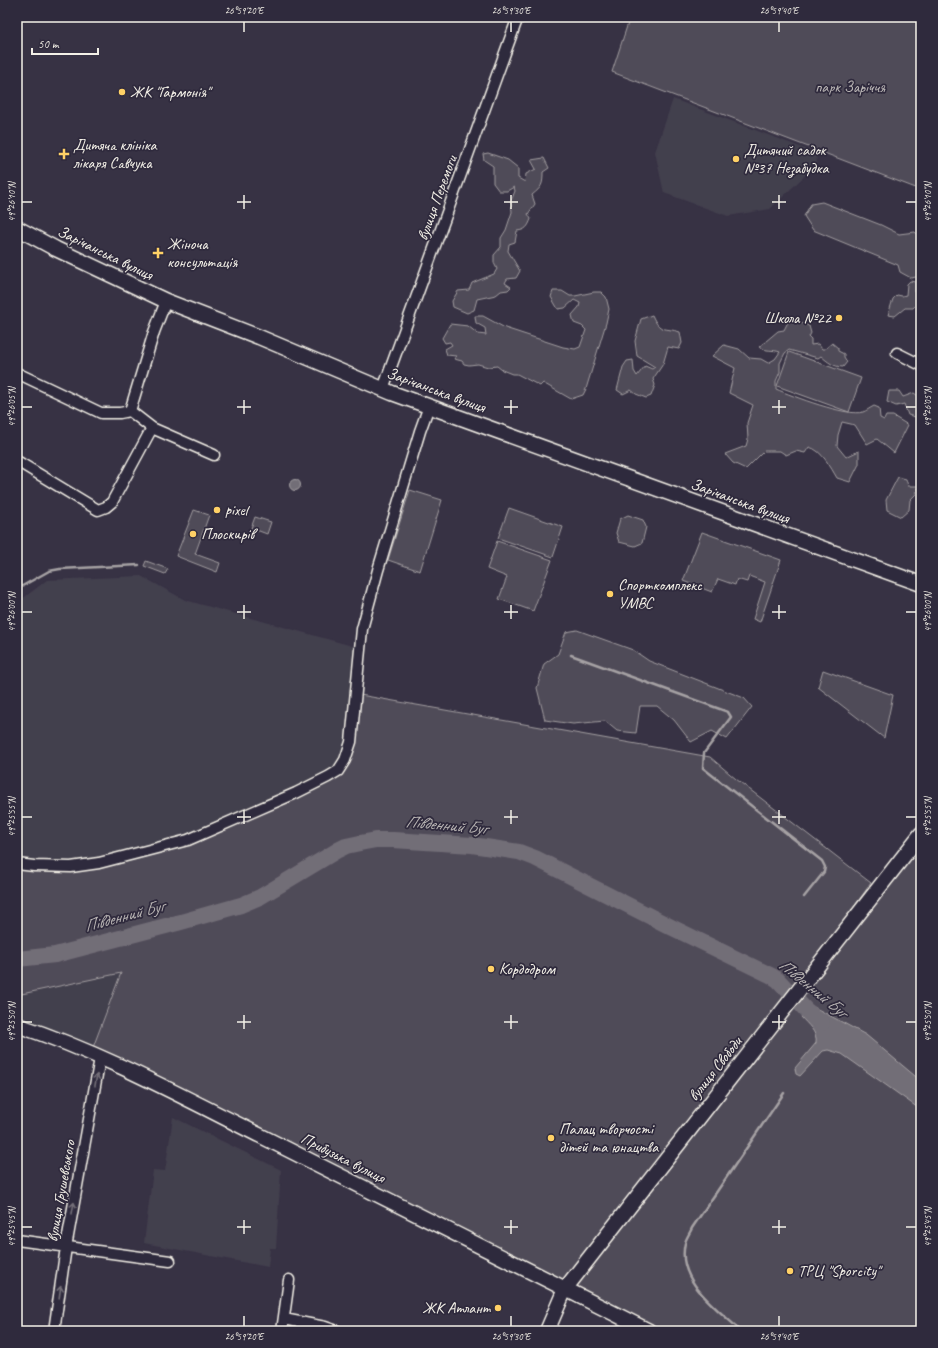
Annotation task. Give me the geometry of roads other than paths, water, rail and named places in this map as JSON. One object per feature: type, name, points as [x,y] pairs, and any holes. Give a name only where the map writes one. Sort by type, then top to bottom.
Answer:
[{"type":"street","name":"вулиця Перемоги","points":[[383,389],[518,17]]},
{"type":"street","name":"Зарічанська вулиця","points":[[17,228],[56,249],[166,301],[259,337],[383,389],[921,584]]},
{"type":"street","points":[[130,411],[154,332],[166,301]]},
{"type":"street","points":[[897,353],[921,365]]},
{"type":"street","points":[[17,373],[100,413],[120,413],[130,411],[152,428],[214,455]]},
{"type":"street","points":[[17,864],[71,867],[99,863],[181,842],[296,794],[338,771],[345,760],[351,742],[362,629],[378,570],[429,406]]},
{"type":"street","points":[[17,461],[98,510],[106,507],[115,498],[152,428]]},
{"type":"street","name":"вулиця Свободи","points":[[547,1331],[566,1289],[921,834]]},
{"type":"street","name":"Прибузька вулиця","points":[[17,1025],[100,1058],[168,1090],[649,1331]]},
{"type":"street","name":"вулиця Грушевського","points":[[54,1331],[66,1247],[100,1058]]},
{"type":"street","points":[[17,1240],[170,1261]]},
{"type":"street","points":[[282,1331],[289,1280]]},
{"type":"street","points":[[284,1319],[337,1331]]},
{"type":"waterway","points":[[17,589],[49,571],[60,569],[139,565]]},
{"type":"waterway","points":[[571,655],[728,712],[731,717],[704,753],[703,768],[822,861],[825,867],[824,872],[804,897]]},
{"type":"waterway","name":"Південний Буг","points":[[17,959],[55,955],[241,905],[260,897],[346,846],[376,840],[472,845],[519,852],[535,858],[772,976],[778,980],[806,1010],[822,1023]]},
{"type":"waterway","points":[[743,1331],[709,1302],[692,1281],[686,1269],[684,1256],[685,1243],[692,1228],[784,1093]]},
{"type":"place","name":"ЖК \"Гармонія\"","points":[[122,92]]},
{"type":"place","name":"Дитяча клініка лікаря Савчука","points":[[64,154]]},
{"type":"place","name":"Дитячий садок №37 Незабудка","points":[[736,159]]},
{"type":"place","name":"Жіноча консультація","points":[[158,253]]},
{"type":"place","name":"Школа №22","points":[[839,318]]},
{"type":"place","name":"pixel","points":[[217,510]]},
{"type":"place","name":"Плоскирів","points":[[193,534]]},
{"type":"place","name":"Спорткомплекс УМВС","points":[[610,594]]},
{"type":"place","name":"Кордодром","points":[[491,969]]},
{"type":"place","name":"Палац творчості дітей та юнацтва","points":[[551,1138]]},
{"type":"place","name":"ТРЦ \"Sporcity\"","points":[[790,1271]]},
{"type":"place","name":"ЖК Атлант","points":[[498,1308]]},
{"type":"park label","name":"парк Заріччя","points":[[850,87]]}]
